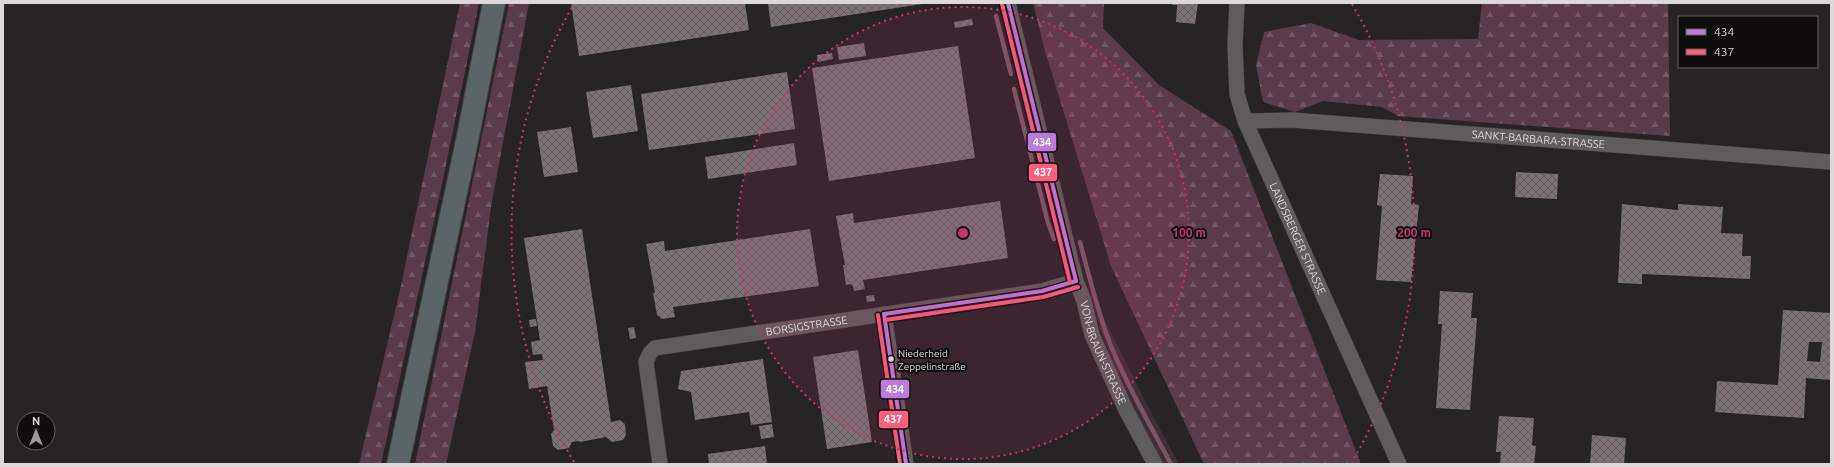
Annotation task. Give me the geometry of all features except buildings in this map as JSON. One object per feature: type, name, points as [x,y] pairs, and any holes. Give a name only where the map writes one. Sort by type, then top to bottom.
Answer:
[{"type":"highway","points":[[398,464],[438,279],[494,3]]},
{"type":"street","name":"VON-BRAUN-STRASSE","points":[[1008,3],[1076,281],[1084,301],[1092,335],[1126,410],[1155,464]]},
{"type":"street","name":"LANDSBERGER STRASSE","points":[[1237,3],[1235,45],[1237,94],[1245,120],[1399,464]]},
{"type":"street","name":"SANKT-BARBARA-STRASSE","points":[[1245,120],[1292,120],[1831,162]]},
{"type":"street","name":"BORSIGSTRASSE","points":[[660,464],[646,362],[650,353],[655,348],[1042,291],[1076,281]]},
{"type":"street","points":[[884,314],[906,464]]},
{"type":"shaded area","points":[[1087,284],[1145,401],[1179,464],[1162,464],[1127,395],[1113,363],[1100,329]]},
{"type":"green space","points":[[460,3],[479,3],[442,184],[381,464],[359,464],[400,290]]},
{"type":"green space","points":[[509,3],[529,3],[491,207],[475,332],[446,464],[415,464]]},
{"type":"green space","points":[[1033,3],[1104,3],[1103,28],[1159,85],[1231,131],[1361,464],[1204,464],[1111,266],[1045,51]]},
{"type":"green space","points":[[1482,3],[1668,3],[1670,136],[1398,116],[1382,107],[1323,101],[1295,112],[1263,102],[1256,65],[1264,32],[1311,23],[1359,40],[1478,39]]},
{"type":"waterway","points":[[996,16],[1011,74]]},
{"type":"waterway","points":[[1014,89],[1048,223],[1054,239]]},
{"type":"waterway","points":[[1080,242],[1106,333],[1136,400],[1171,464]]},
{"type":"transit line","name":"434","points":[[1008,3],[1076,281]]},
{"type":"transit line","name":"437","points":[[1002,4],[1070,282]]},
{"type":"transit line","name":"434","points":[[884,314],[1042,291],[1076,281]]},
{"type":"transit line","name":"437","points":[[885,320],[1043,297],[1078,287]]},
{"type":"transit line","name":"434","points":[[884,314],[906,464]]},
{"type":"transit line","name":"437","points":[[878,315],[900,464]]},
{"type":"place","name":"Niederheid Zeppelinstraße","points":[[891,359]]}]
